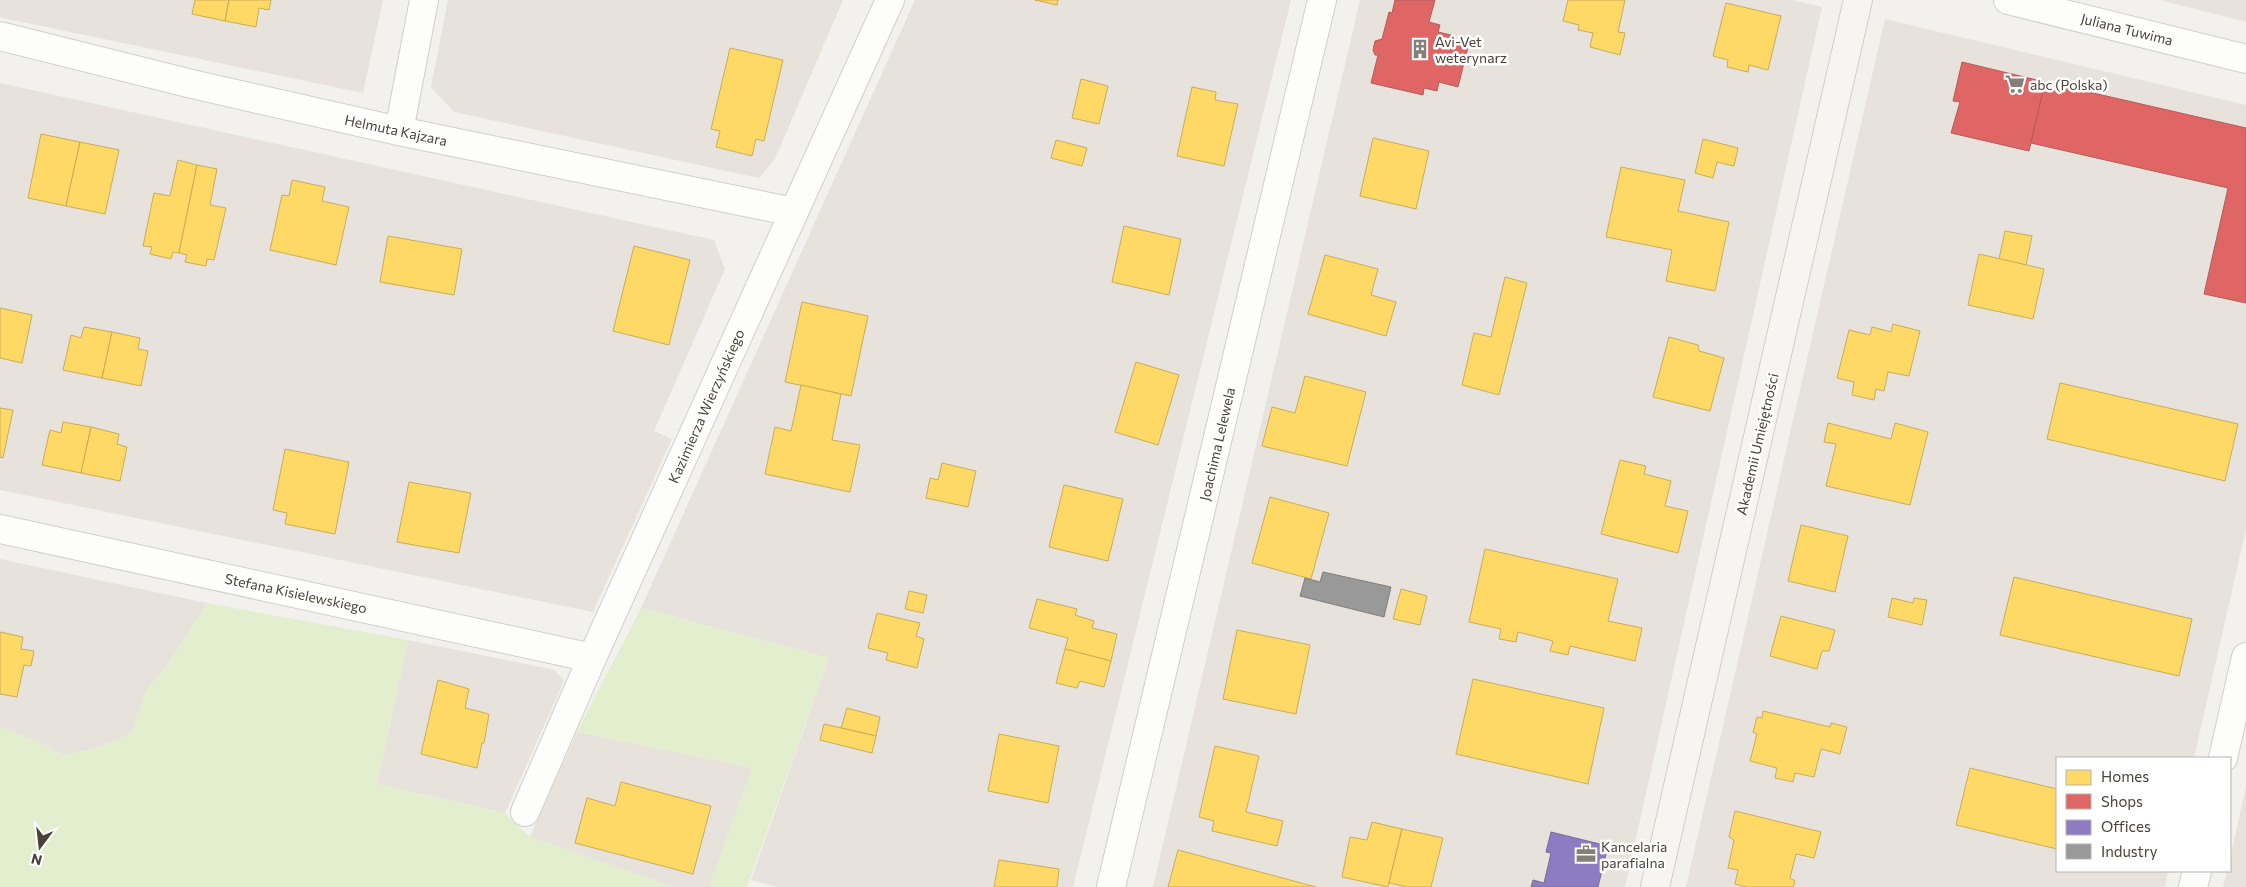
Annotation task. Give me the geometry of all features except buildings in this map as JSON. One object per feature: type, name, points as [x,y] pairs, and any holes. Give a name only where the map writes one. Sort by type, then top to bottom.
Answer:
[{"type":"street","points":[[399,131],[424,0]]},
{"type":"street","name":"Kazimierza Wierzyńskiego","points":[[525,812],[592,658],[890,0]]},
{"type":"street","name":"Joachima Lelewela","points":[[1111,887],[1322,0]]},
{"type":"street","name":"Akademii Umiejętności","points":[[1655,887],[1858,0]]},
{"type":"street","name":"Juliana Tuwima","points":[[2008,0],[2246,59]]},
{"type":"street","name":"Helmuta Kajzara","points":[[0,36],[192,84],[399,131],[794,212]]},
{"type":"street","name":"Stefana Kisielewskiego","points":[[0,529],[592,658]]},
{"type":"street","points":[[2223,757],[2241,697],[2246,657]]},
{"type":"street","points":[[2193,887],[2197,872]]},
{"type":"shaded area","points":[[0,0],[383,0],[363,93],[3,18],[0,17]]},
{"type":"shaded area","points":[[448,0],[843,0],[775,159],[759,178],[454,112],[431,87]]},
{"type":"shaded area","points":[[915,0],[1291,0],[1073,887],[777,887],[751,880],[829,658],[641,608]]},
{"type":"shaded area","points":[[1360,0],[1793,0],[1822,7],[1625,887],[1153,887]]},
{"type":"shaded area","points":[[2160,0],[2246,0],[2246,22]]},
{"type":"shaded area","points":[[1885,19],[2246,105],[2246,529],[2194,757],[2056,757],[2056,872],[2168,872],[2165,887],[1686,887]]},
{"type":"shaded area","points":[[0,83],[714,240],[725,269],[654,431],[672,439],[593,612],[0,490]]},
{"type":"shaded area","points":[[0,559],[207,603],[166,667],[146,691],[132,733],[94,749],[64,755],[0,727]]},
{"type":"shaded area","points":[[408,640],[555,670],[564,681],[505,813],[377,784]]},
{"type":"shaded area","points":[[577,732],[753,768],[709,887],[674,887],[530,837]]},
{"type":"shaded area","points":[[2246,787],[2246,887],[2223,887],[2227,872],[2231,872],[2231,854]]},
{"type":"green space","points":[[207,603],[408,640],[377,784],[505,813],[530,837],[674,887],[0,887],[0,727],[64,755],[94,749],[132,733],[146,691],[166,667]]},
{"type":"green space","points":[[641,608],[829,658],[747,887],[709,887],[752,768],[577,732]]},
{"type":"place","name":"Avi-Vet weterynarz","points":[[1420,49]]},
{"type":"place","name":"abc (Polska)","points":[[2015,84]]},
{"type":"place","name":"Kancelaria parafialna","points":[[1586,854]]}]
